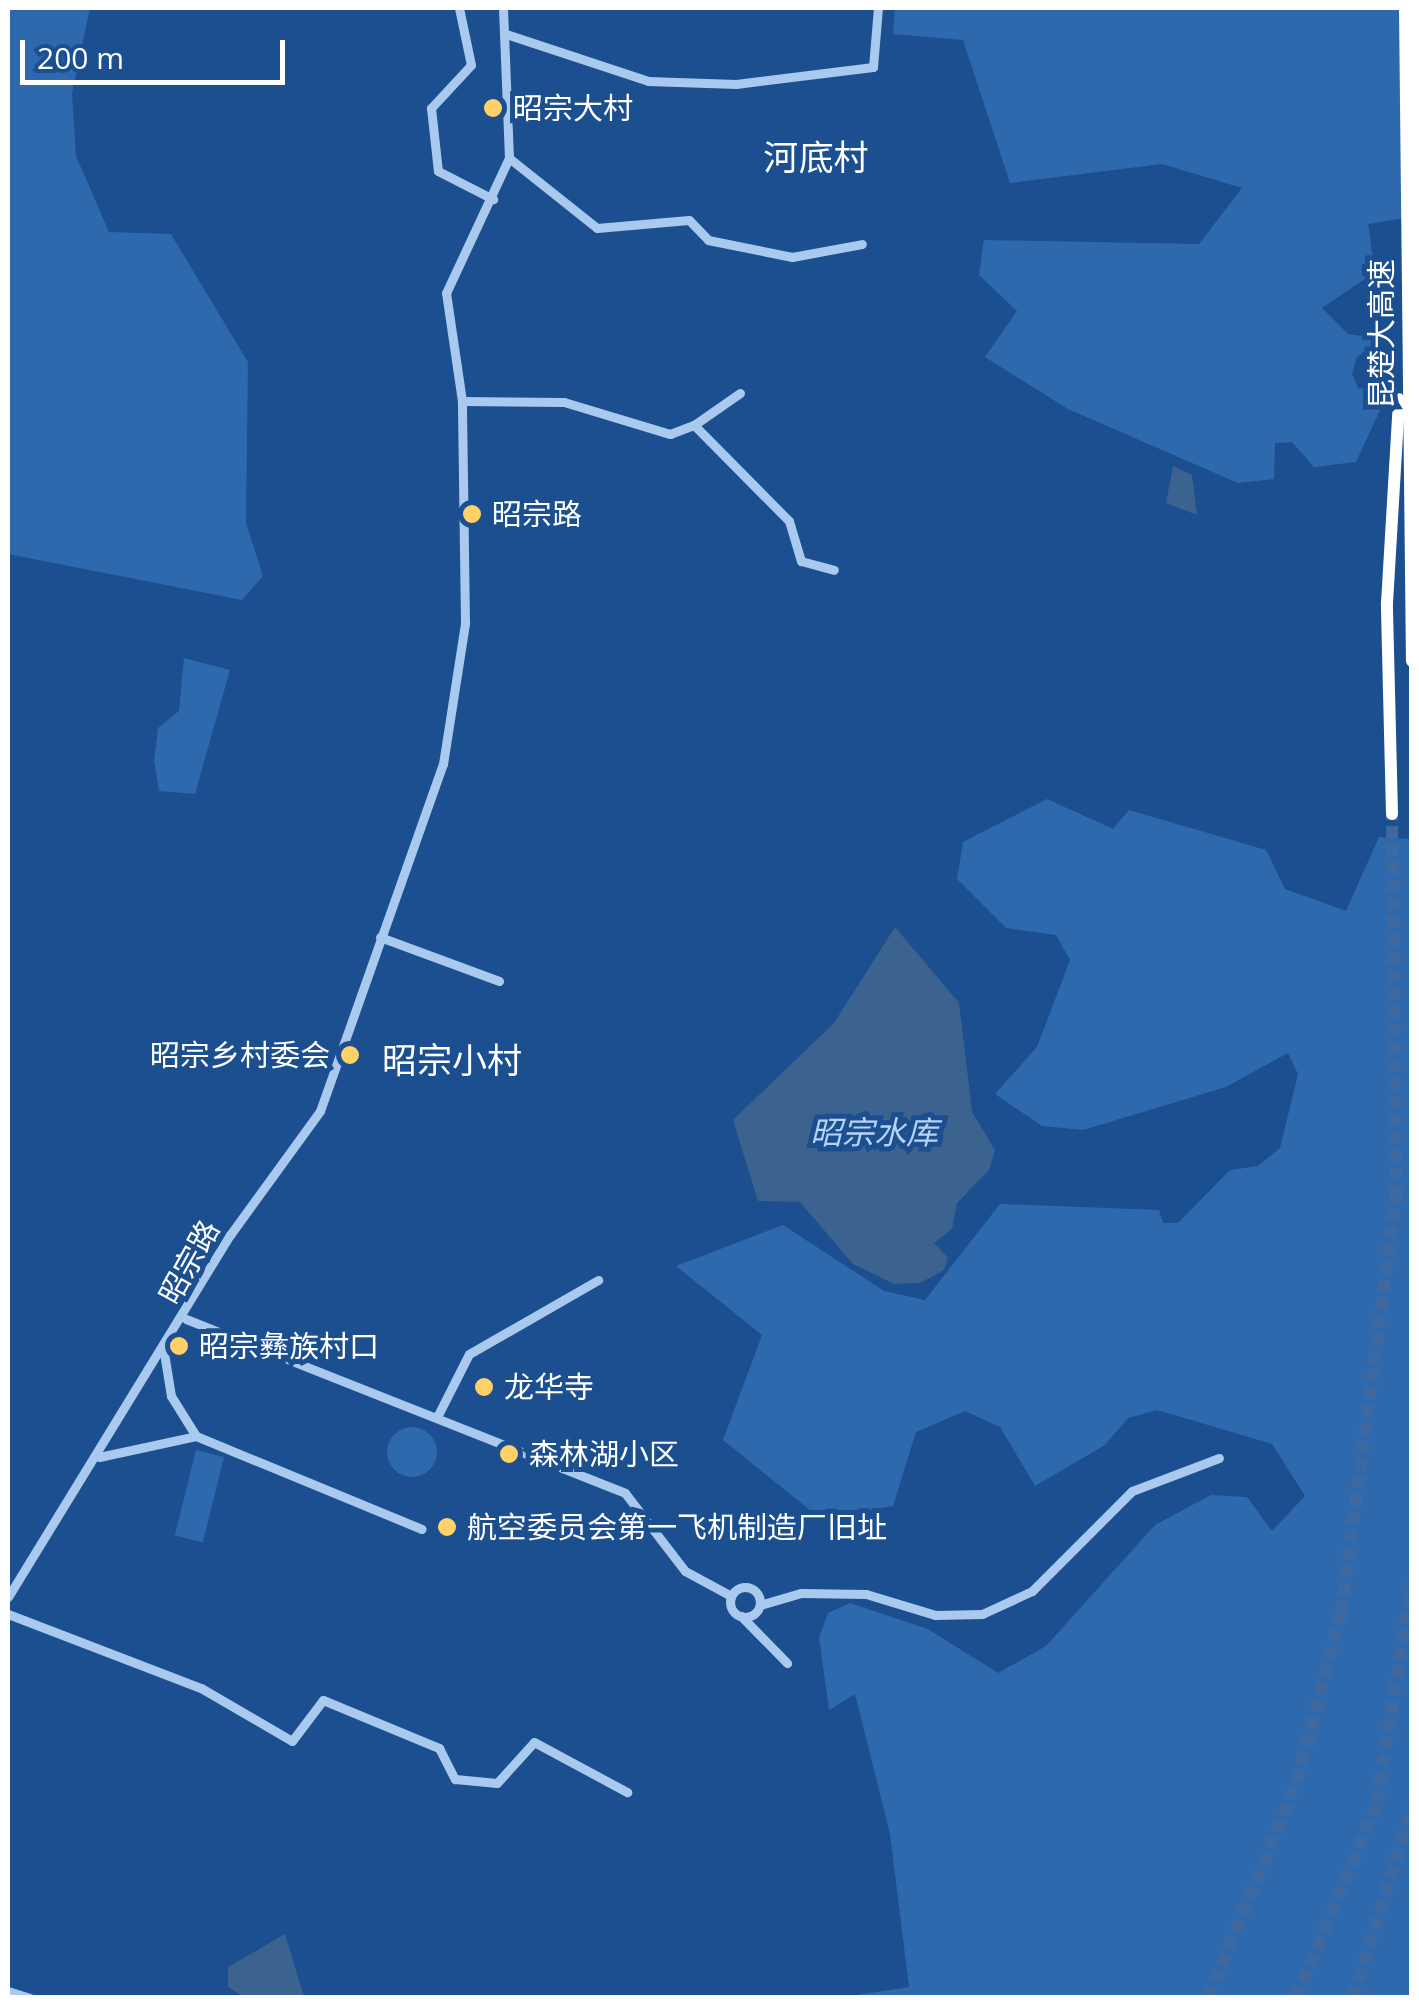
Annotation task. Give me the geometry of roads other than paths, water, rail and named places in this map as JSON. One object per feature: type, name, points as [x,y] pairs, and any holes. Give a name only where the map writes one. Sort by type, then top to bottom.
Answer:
[{"type":"highway","name":"昆楚大高速","points":[[1405,8],[1406,531],[1412,661]]},
{"type":"highway","points":[[1392,814],[1387,603],[1404,202]]},
{"type":"street","points":[[459,8],[472,65],[432,108],[438,170],[492,199]]},
{"type":"street","points":[[503,8],[506,34],[500,101],[509,158],[597,228],[689,220],[708,240],[792,256],[862,244]]},
{"type":"street","points":[[506,34],[648,81],[736,84],[873,67],[878,8]]},
{"type":"street","name":"昭宗路","points":[[8,1597],[186,1319],[230,1235],[320,1111],[462,686],[462,401],[446,294],[509,158]]},
{"type":"street","points":[[462,401],[564,402],[670,434],[694,425],[740,394]]},
{"type":"street","points":[[694,425],[789,521],[801,561],[834,570]]},
{"type":"street","points":[[380,938],[499,980]]},
{"type":"street","points":[[438,1415],[468,1354],[598,1280]]},
{"type":"street","points":[[186,1319],[438,1415],[625,1493],[684,1571],[732,1596],[756,1592],[778,1597],[866,1594],[935,1615],[982,1614],[1032,1592],[1132,1490],[1219,1458]]},
{"type":"street","points":[[164,1353],[171,1396],[196,1436]]},
{"type":"street","points":[[96,1458],[196,1436],[422,1529]]},
{"type":"street","points":[[756,1592],[760,1635]]},
{"type":"street","points":[[732,1596],[740,1616],[787,1663]]},
{"type":"street","points":[[740,1616],[778,1597]]},
{"type":"street","points":[[8,1614],[201,1688],[292,1741],[323,1700],[438,1748],[454,1779],[497,1783],[534,1742],[627,1792]]},
{"type":"street","points":[[8,1991],[30,1998]]},
{"type":"water","points":[[1173,466],[1192,475],[1197,515],[1166,503]]},
{"type":"water","name":"昭宗水库","points":[[895,927],[959,1003],[972,1112],[995,1150],[989,1170],[957,1203],[952,1229],[934,1243],[948,1258],[944,1270],[920,1283],[894,1284],[853,1264],[800,1202],[758,1201],[733,1120],[834,1023]]},
{"type":"water","points":[[285,1934],[304,1997],[244,1997],[228,1987],[228,1967]]},
{"type":"tunnel","points":[[1208,1998],[1297,1781],[1341,1613],[1396,1198],[1392,814]]},
{"type":"tunnel","points":[[1296,1998],[1377,1802],[1412,1582]]},
{"type":"tunnel","points":[[1353,1998],[1412,1807]]},
{"type":"place","name":"昭宗大村","points":[[493,108]]},
{"type":"place","name":"昭宗路","points":[[472,514]]},
{"type":"place","name":"昭宗乡村委会","points":[[350,1055]]},
{"type":"place","name":"昭宗彝族村口","points":[[179,1346]]},
{"type":"place","name":"龙华寺","points":[[484,1387]]},
{"type":"place","name":"森林湖小区","points":[[509,1454]]},
{"type":"place","name":"航空委员会第一飞机制造厂旧址","points":[[447,1527]]},
{"type":"district","name":"河底村","points":[[816,157]]},
{"type":"district","name":"昭宗小村","points":[[452,1060]]}]
